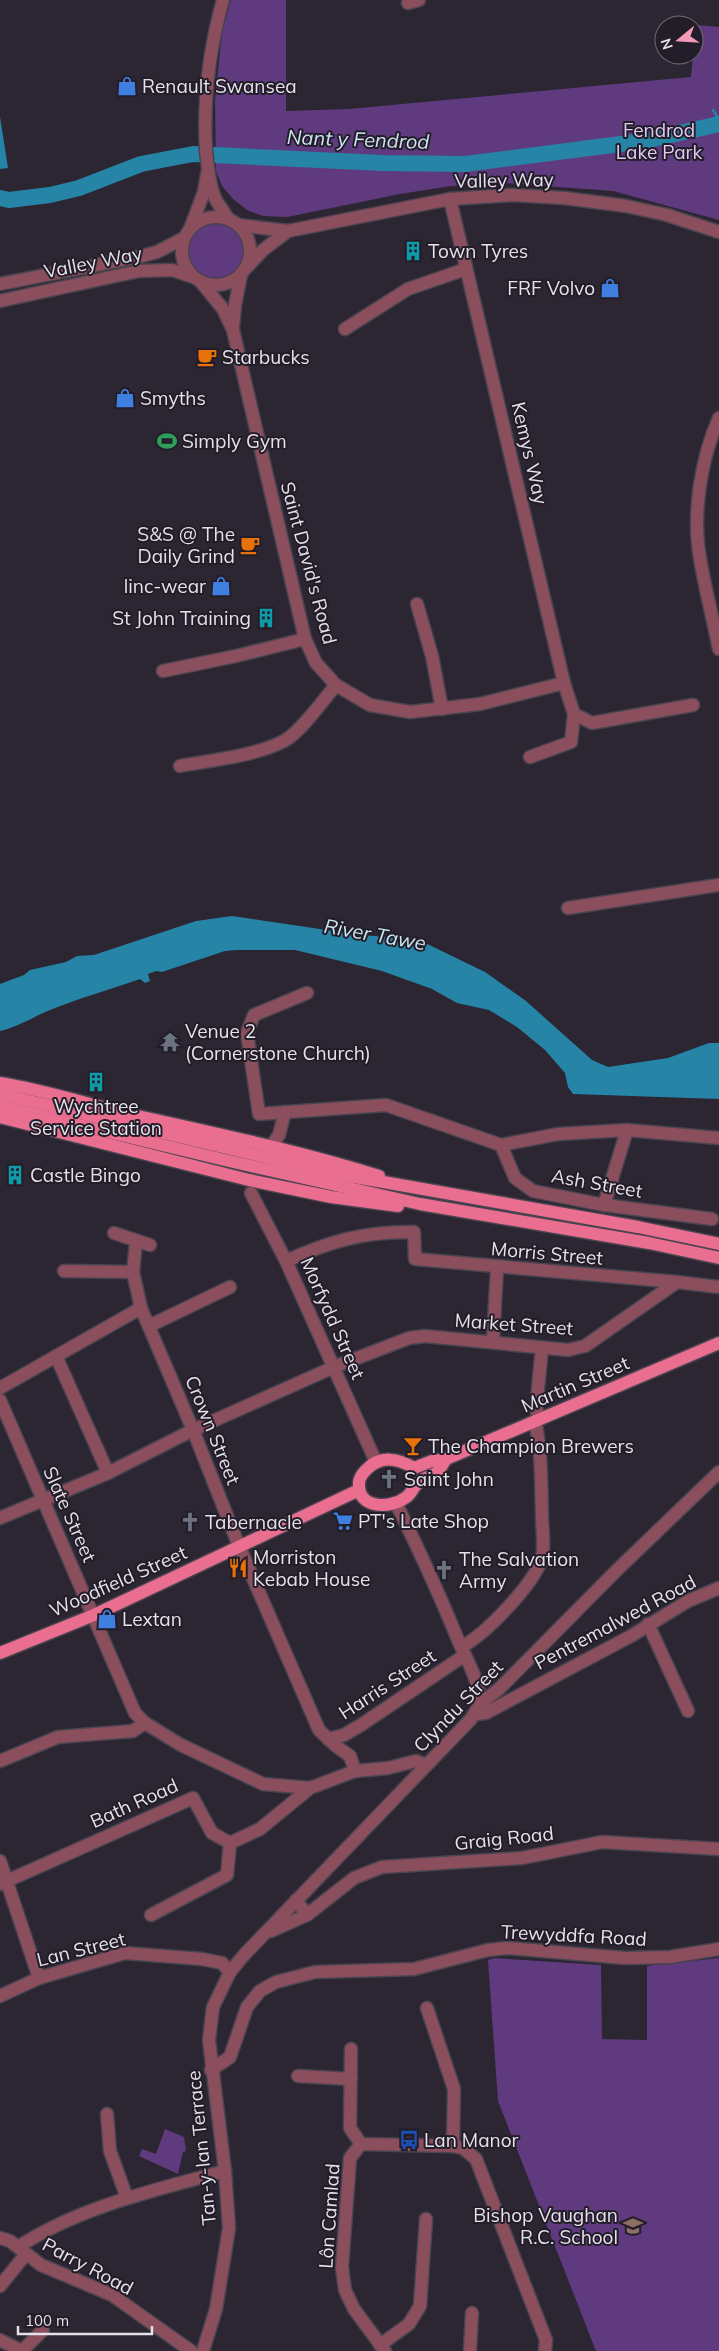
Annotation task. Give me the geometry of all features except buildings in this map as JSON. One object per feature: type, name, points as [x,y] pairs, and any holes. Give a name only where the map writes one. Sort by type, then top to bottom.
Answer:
[{"type":"main road","points":[[0,1083],[42,1091],[112,1110],[272,1145],[427,1191]]},
{"type":"main road","points":[[0,1094],[332,1173],[638,1227],[719,1244]]},
{"type":"main road","points":[[0,1106],[420,1204],[611,1236],[719,1258]]},
{"type":"main road","points":[[0,1117],[249,1180],[331,1197],[401,1206],[420,1204]]},
{"type":"main road","name":"Martin Street","points":[[446,1459],[719,1343]]},
{"type":"main road","points":[[417,1484],[414,1468],[403,1461],[388,1459],[376,1462],[361,1475],[359,1490],[363,1497],[372,1504],[383,1506],[396,1503],[412,1493],[417,1484],[438,1472],[446,1459]]},
{"type":"main road","points":[[414,1468],[432,1461],[446,1459]]},
{"type":"main road","name":"Woodfield Street","points":[[0,1653],[94,1615],[359,1490]]},
{"type":"street","points":[[208,167],[204,192],[187,233],[182,254],[184,263],[197,280],[212,286],[233,282],[244,271],[250,247],[246,235],[216,200],[208,167],[205,95],[212,45],[223,0]]},
{"type":"street","name":"Valley Way","points":[[233,222],[288,230],[450,199],[512,195],[587,200],[667,215],[719,232]]},
{"type":"street","name":"Kemys Way","points":[[450,199],[564,683],[574,714]]},
{"type":"street","points":[[187,233],[204,219],[212,217],[233,222]]},
{"type":"street","name":"Valley Way","points":[[244,271],[263,250],[288,230]]},
{"type":"street","name":"Valley Way","points":[[0,284],[157,252],[187,233]]},
{"type":"street","name":"Valley Way","points":[[0,301],[160,268],[197,280]]},
{"type":"street","points":[[345,329],[408,289],[466,268]]},
{"type":"street","name":"Saint David's Road","points":[[233,330],[236,299],[244,271]]},
{"type":"street","name":"Saint David's Road","points":[[197,280],[223,309],[233,330],[305,639],[316,663],[336,685],[370,705],[410,712],[480,704],[564,683]]},
{"type":"street","points":[[719,418],[706,451],[699,487],[698,525],[699,556],[719,649]]},
{"type":"street","points":[[417,604],[432,656],[442,709]]},
{"type":"street","points":[[163,671],[305,639]]},
{"type":"street","points":[[180,766],[258,750],[285,740],[313,713],[336,685]]},
{"type":"street","points":[[530,757],[570,742],[574,714],[592,723],[694,705]]},
{"type":"street","points":[[568,908],[719,885]]},
{"type":"street","points":[[307,993],[254,1015],[247,1033],[260,1114],[386,1105],[501,1145],[558,1134],[627,1130],[719,1138]]},
{"type":"street","points":[[272,1145],[279,1135],[285,1112]]},
{"type":"street","points":[[604,1205],[627,1130]]},
{"type":"street","name":"Ash Street","points":[[501,1145],[514,1178],[533,1191],[604,1205],[712,1219]]},
{"type":"street","name":"Morfydd Street","points":[[251,1193],[286,1261],[376,1462]]},
{"type":"street","name":"Morris Street","points":[[286,1261],[323,1244],[388,1232],[414,1232],[414,1259],[719,1287]]},
{"type":"street","points":[[114,1233],[136,1242],[150,1245]]},
{"type":"street","name":"Crown Street","points":[[136,1242],[133,1272],[141,1308],[240,1546],[320,1730],[328,1739],[350,1756],[355,1771]]},
{"type":"street","points":[[493,1341],[497,1268]]},
{"type":"street","points":[[64,1271],[133,1272]]},
{"type":"street","name":"Market Street","points":[[0,1518],[108,1473],[193,1430],[334,1367],[409,1338],[425,1336],[493,1341],[568,1350],[585,1346],[677,1282]]},
{"type":"street","points":[[149,1326],[230,1287]]},
{"type":"street","points":[[0,1388],[141,1308]]},
{"type":"street","name":"Harris Street","points":[[328,1739],[344,1735],[355,1728],[463,1651],[487,1629],[532,1578],[540,1564],[543,1539],[540,1454],[536,1409],[542,1348]]},
{"type":"street","points":[[56,1356],[108,1473]]},
{"type":"street","name":"Slate Street","points":[[0,1400],[135,1713],[145,1723],[181,1745],[263,1784],[310,1788]]},
{"type":"street","name":"Clyndu Street","points":[[230,1972],[478,1709],[617,1570],[719,1472]]},
{"type":"street","points":[[396,1503],[428,1569],[480,1692],[478,1709]]},
{"type":"street","name":"Pentremalwed Road","points":[[478,1709],[486,1713],[631,1636],[688,1601],[719,1588]]},
{"type":"street","points":[[648,1624],[688,1711]]},
{"type":"street","points":[[0,1761],[58,1737],[133,1731],[145,1723]]},
{"type":"street","points":[[151,1915],[227,1875],[230,1843],[260,1829],[310,1788],[355,1771],[388,1768],[416,1761],[426,1765]]},
{"type":"street","name":"Bath Road","points":[[3,1882],[193,1798],[212,1833],[230,1843]]},
{"type":"street","name":"Graig Road","points":[[266,1934],[307,1914],[354,1878],[382,1867],[522,1858],[602,1842],[719,1849]]},
{"type":"street","points":[[0,1861],[3,1882],[38,1978]]},
{"type":"street","points":[[296,1900],[307,1914]]},
{"type":"street","name":"Trewyddfa Road","points":[[211,2070],[230,2057],[246,2007],[260,1991],[276,1982],[315,1972],[414,1968],[497,1949],[625,1958],[670,1957],[719,1949]]},
{"type":"street","name":"Lan Street","points":[[0,1996],[38,1978],[125,1953],[202,1959],[222,1963],[230,1972]]},
{"type":"street","name":"Tan-y-lan Terrace","points":[[203,2351],[216,2310],[229,2228],[225,2171],[211,2070],[209,2040],[213,2007],[230,1972]]},
{"type":"street","points":[[427,2008],[454,2089],[453,2146]]},
{"type":"street","name":"Lôn Camlad","points":[[351,2049],[350,2128],[361,2144],[350,2158],[342,2266],[344,2290],[354,2309],[382,2348]]},
{"type":"street","points":[[298,2076],[351,2079]]},
{"type":"street","points":[[107,2114],[110,2151],[127,2198]]},
{"type":"street","points":[[361,2144],[453,2146],[463,2148],[476,2159],[546,2340],[546,2351]]},
{"type":"street","points":[[0,2286],[22,2250],[61,2224],[127,2198],[225,2171]]},
{"type":"street","points":[[382,2348],[409,2324],[420,2306],[426,2219]]},
{"type":"street","name":"Parry Road","points":[[0,2238],[22,2250],[41,2265],[112,2295],[186,2350]]},
{"type":"street","points":[[470,2351],[472,2312]]},
{"type":"street","points":[[0,2340],[20,2350],[24,2350],[43,2330]]},
{"type":"green space","name":"Fendrod Lake Park","points":[[231,0],[286,0],[286,111],[349,109],[691,77],[692,65],[704,65],[704,26],[719,27],[719,220],[613,191],[504,183],[451,186],[400,194],[287,217],[263,216],[247,210],[233,199],[222,186],[216,171],[215,100],[222,33]]},
{"type":"green space","points":[[216,218],[233,223],[241,231],[246,248],[241,265],[233,273],[216,278],[199,273],[191,265],[186,248],[191,231],[199,223]]},
{"type":"green space","name":"Bishop Vaughan R.C. School","points":[[494,1958],[601,1965],[602,2039],[647,2040],[647,1966],[719,1958],[719,2351],[596,2351],[498,2101],[488,1960]]},
{"type":"green space","points":[[165,2129],[184,2137],[186,2151],[183,2152],[178,2174],[139,2156],[142,2149],[156,2154]]},
{"type":"water","points":[[0,117],[8,168],[0,169]]},
{"type":"water","points":[[232,916],[360,935],[417,939],[485,972],[526,1001],[592,1060],[608,1067],[668,1058],[709,1043],[719,1043],[719,1099],[573,1094],[568,1087],[565,1073],[545,1050],[517,1027],[489,1010],[457,1003],[432,989],[382,971],[295,950],[225,951],[162,972],[156,971],[148,974],[150,981],[145,983],[140,979],[50,1010],[0,1031],[0,984],[24,975],[30,970],[66,962],[77,956],[94,955],[196,921]]},
{"type":"waterway","points":[[713,110],[719,119]]},
{"type":"waterway","name":"Nant y Fendrod","points":[[0,198],[9,200],[50,195],[79,188],[141,164],[193,154],[383,163],[465,164],[644,141],[719,124]]},
{"type":"place","name":"Renault Swansea","points":[[127,86]]},
{"type":"place","name":"Town Tyres","points":[[413,251]]},
{"type":"place","name":"FRF Volvo","points":[[610,288]]},
{"type":"place","name":"Starbucks","points":[[207,357]]},
{"type":"place","name":"Smyths","points":[[125,398]]},
{"type":"place","name":"Simply Gym","points":[[167,441]]},
{"type":"place","name":"S&S @ The Daily Grind","points":[[250,545]]},
{"type":"place","name":"linc-wear","points":[[221,586]]},
{"type":"place","name":"St John Training","points":[[266,618]]},
{"type":"place","name":"Venue 2 (Cornerstone Church)","points":[[170,1042]]},
{"type":"place","name":"Wychtree Service Station","points":[[96,1082]]},
{"type":"place","name":"Castle Bingo","points":[[15,1175]]},
{"type":"place","name":"The Champion Brewers","points":[[413,1446]]},
{"type":"place","name":"Saint John","points":[[389,1479]]},
{"type":"place","name":"PT's Late Shop","points":[[343,1521]]},
{"type":"place","name":"Tabernacle","points":[[190,1522]]},
{"type":"place","name":"Morriston Kebab House","points":[[238,1568]]},
{"type":"place","name":"The Salvation Army","points":[[444,1570]]},
{"type":"place","name":"Lextan","points":[[107,1619]]},
{"type":"place","name":"Lan Manor","points":[[409,2140]]},
{"type":"place","name":"Bishop Vaughan R.C. School","points":[[633,2226]]},
{"type":"water label","name":"River Tawe","points":[[375,934]]}]
